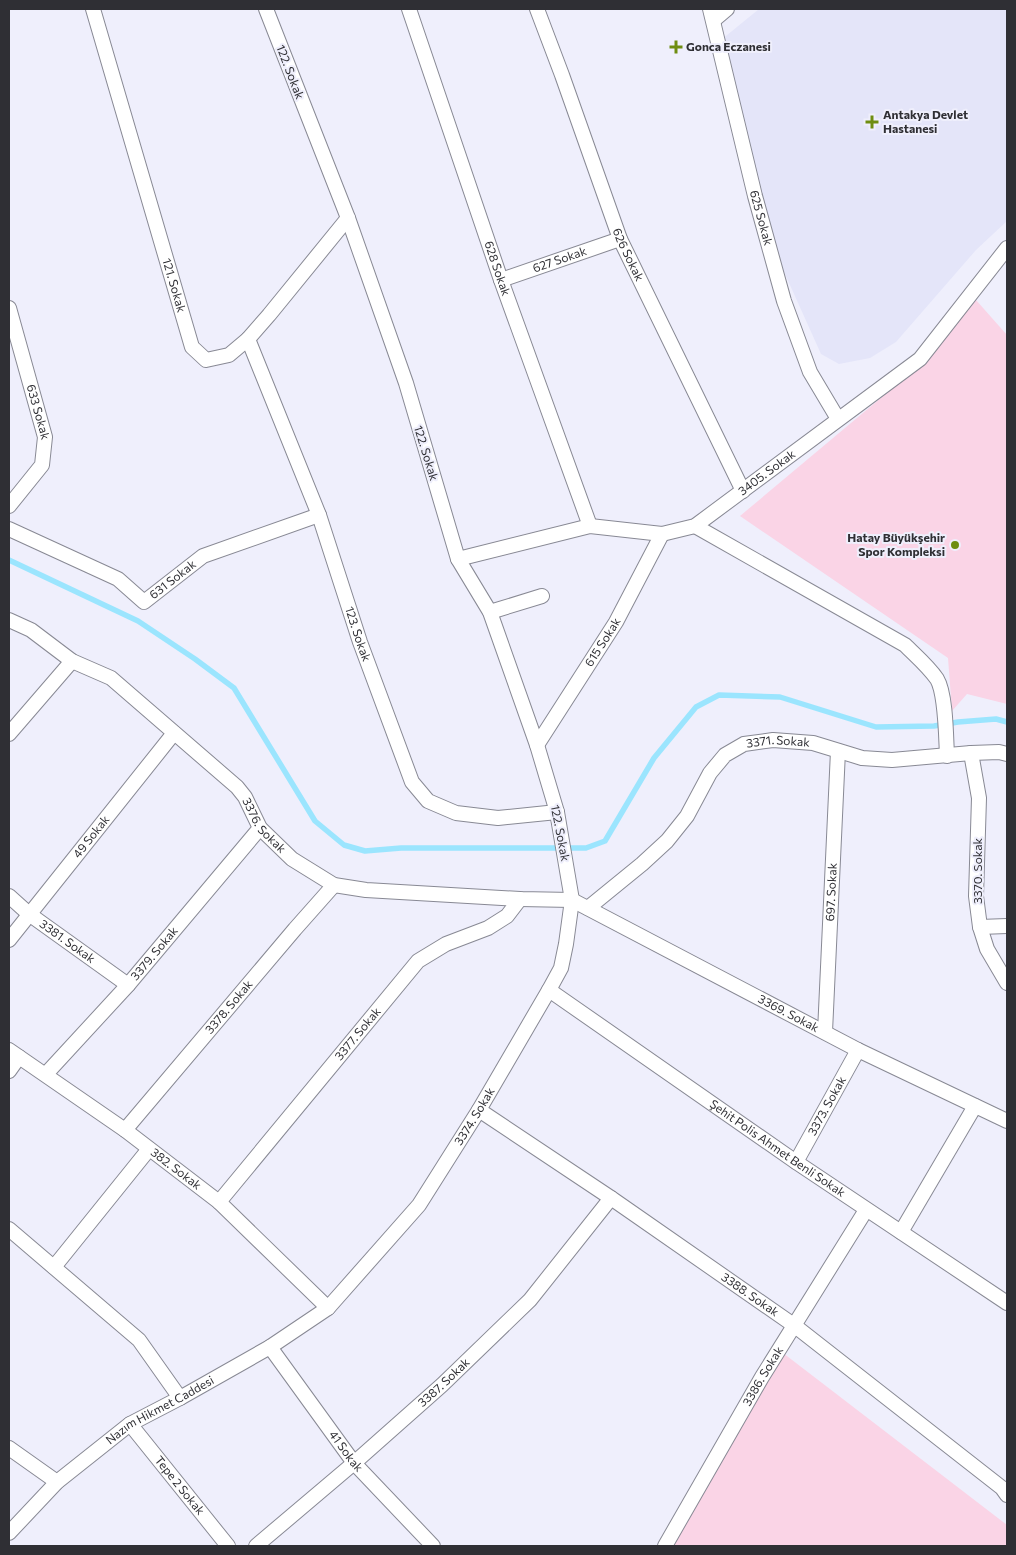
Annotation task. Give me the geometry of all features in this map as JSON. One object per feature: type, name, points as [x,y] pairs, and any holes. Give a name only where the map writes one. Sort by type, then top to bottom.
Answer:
[{"type":"street","name":"121. Sokak","points":[[93,9],[192,346],[206,360],[229,355],[248,339],[348,218]]},
{"type":"street","name":"122. Sokak","points":[[266,9],[348,218],[406,383],[458,559],[490,612],[537,745],[557,812],[572,900]]},
{"type":"street","name":"628 Sokak","points":[[409,9],[501,280],[590,526]]},
{"type":"street","name":"626 Sokak","points":[[537,9],[620,239],[743,491]]},
{"type":"street","points":[[712,15],[728,9]]},
{"type":"street","name":"625 Sokak","points":[[712,15],[755,196],[784,301],[810,372],[838,419]]},
{"type":"street","name":"627 Sokak","points":[[501,280],[620,239]]},
{"type":"street","name":"3405. Sokak","points":[[458,559],[590,526],[662,534],[694,526],[920,359],[1007,248]]},
{"type":"street","name":"633 Sokak","points":[[9,308],[45,437],[42,465],[9,506]]},
{"type":"street","name":"123. Sokak","points":[[248,339],[318,515],[360,642],[412,782],[428,802],[456,814],[498,818],[557,812]]},
{"type":"street","name":"631 Sokak","points":[[9,529],[118,579],[144,602],[204,556],[318,515]]},
{"type":"street","points":[[694,526],[905,645],[938,681],[945,712],[947,756]]},
{"type":"street","name":"615 Sokak","points":[[537,745],[616,622],[662,534]]},
{"type":"street","points":[[490,612],[542,596]]},
{"type":"street","name":"3376. Sokak","points":[[9,620],[31,630],[72,661],[111,678],[237,787],[245,797],[260,828],[292,859],[334,886],[366,890],[520,899],[572,900]]},
{"type":"street","points":[[9,734],[72,661]]},
{"type":"street","name":"49 Sokak","points":[[9,940],[174,733]]},
{"type":"street","name":"3371. Sokak","points":[[588,908],[667,841],[687,816],[710,773],[725,755],[744,744],[773,740],[814,743],[862,758],[892,760],[971,753],[1000,752],[1007,754]]},
{"type":"street","name":"697. Sokak","points":[[825,1032],[838,751]]},
{"type":"street","name":"3370. Sokak","points":[[971,753],[979,798],[976,896],[980,927],[987,950],[1007,982]]},
{"type":"street","name":"3379. Sokak","points":[[46,1074],[128,985],[260,828]]},
{"type":"street","name":"3378. Sokak","points":[[125,1130],[288,936],[334,886]]},
{"type":"street","name":"3381. Sokak","points":[[9,896],[29,914],[128,985]]},
{"type":"street","name":"3377. Sokak","points":[[219,1202],[418,961],[446,944],[488,928],[507,916],[520,899]]},
{"type":"street","name":"3369. Sokak","points":[[572,900],[858,1050],[1007,1121]]},
{"type":"street","name":"3374. Sokak","points":[[328,1308],[419,1205],[479,1110],[561,968],[572,900]]},
{"type":"street","points":[[980,927],[1007,926]]},
{"type":"street","name":"Şehit Polis Ahmet Benli Sokak","points":[[549,990],[866,1210],[1007,1303]]},
{"type":"street","name":"3373. Sokak","points":[[796,1162],[858,1050]]},
{"type":"street","points":[[9,1071],[14,1054]]},
{"type":"street","name":"382. Sokak","points":[[14,1054],[46,1074],[125,1130],[219,1202],[328,1308]]},
{"type":"street","points":[[901,1232],[975,1106]]},
{"type":"street","name":"3388. Sokak","points":[[479,1110],[611,1198],[795,1326],[995,1483],[1007,1495]]},
{"type":"street","points":[[54,1267],[149,1148]]},
{"type":"street","name":"3387. Sokak","points":[[256,1546],[442,1385],[530,1300],[611,1198]]},
{"type":"street","name":"3386. Sokak","points":[[666,1546],[762,1377],[866,1210]]},
{"type":"street","points":[[9,1228],[139,1340],[180,1398]]},
{"type":"street","name":"Nazım Hikmet Caddesi","points":[[9,1533],[57,1482],[130,1424],[270,1347],[328,1308]]},
{"type":"street","name":"41 Sokak","points":[[270,1347],[354,1463],[433,1546]]},
{"type":"street","name":"Tepe 2 Sokak","points":[[130,1424],[228,1546]]},
{"type":"street","points":[[9,1448],[57,1482]]},
{"type":"shaded area","name":"Antakya Devlet Hastanesi","points":[[759,9],[1007,9],[1007,221],[976,250],[896,342],[870,358],[839,364],[821,354],[754,205],[721,40]]},
{"type":"shaded area","points":[[976,300],[1007,335],[1007,704],[967,694],[952,711],[948,658],[740,516],[925,361]]},
{"type":"shaded area","points":[[783,1353],[1007,1525],[1007,1546],[673,1546],[770,1362]]},
{"type":"waterway","points":[[9,560],[138,621],[234,688],[315,821],[344,845],[365,851],[401,848],[586,848],[605,841],[654,758],[696,707],[719,695],[780,697],[876,727],[934,726],[996,719],[1007,722]]},
{"type":"place","name":"Gonca Eczanesi","points":[[676,47]]},
{"type":"place","name":"Antakya Devlet Hastanesi","points":[[872,122]]},
{"type":"place","name":"Hatay Büyükşehir Spor Kompleksi","points":[[955,545]]}]
